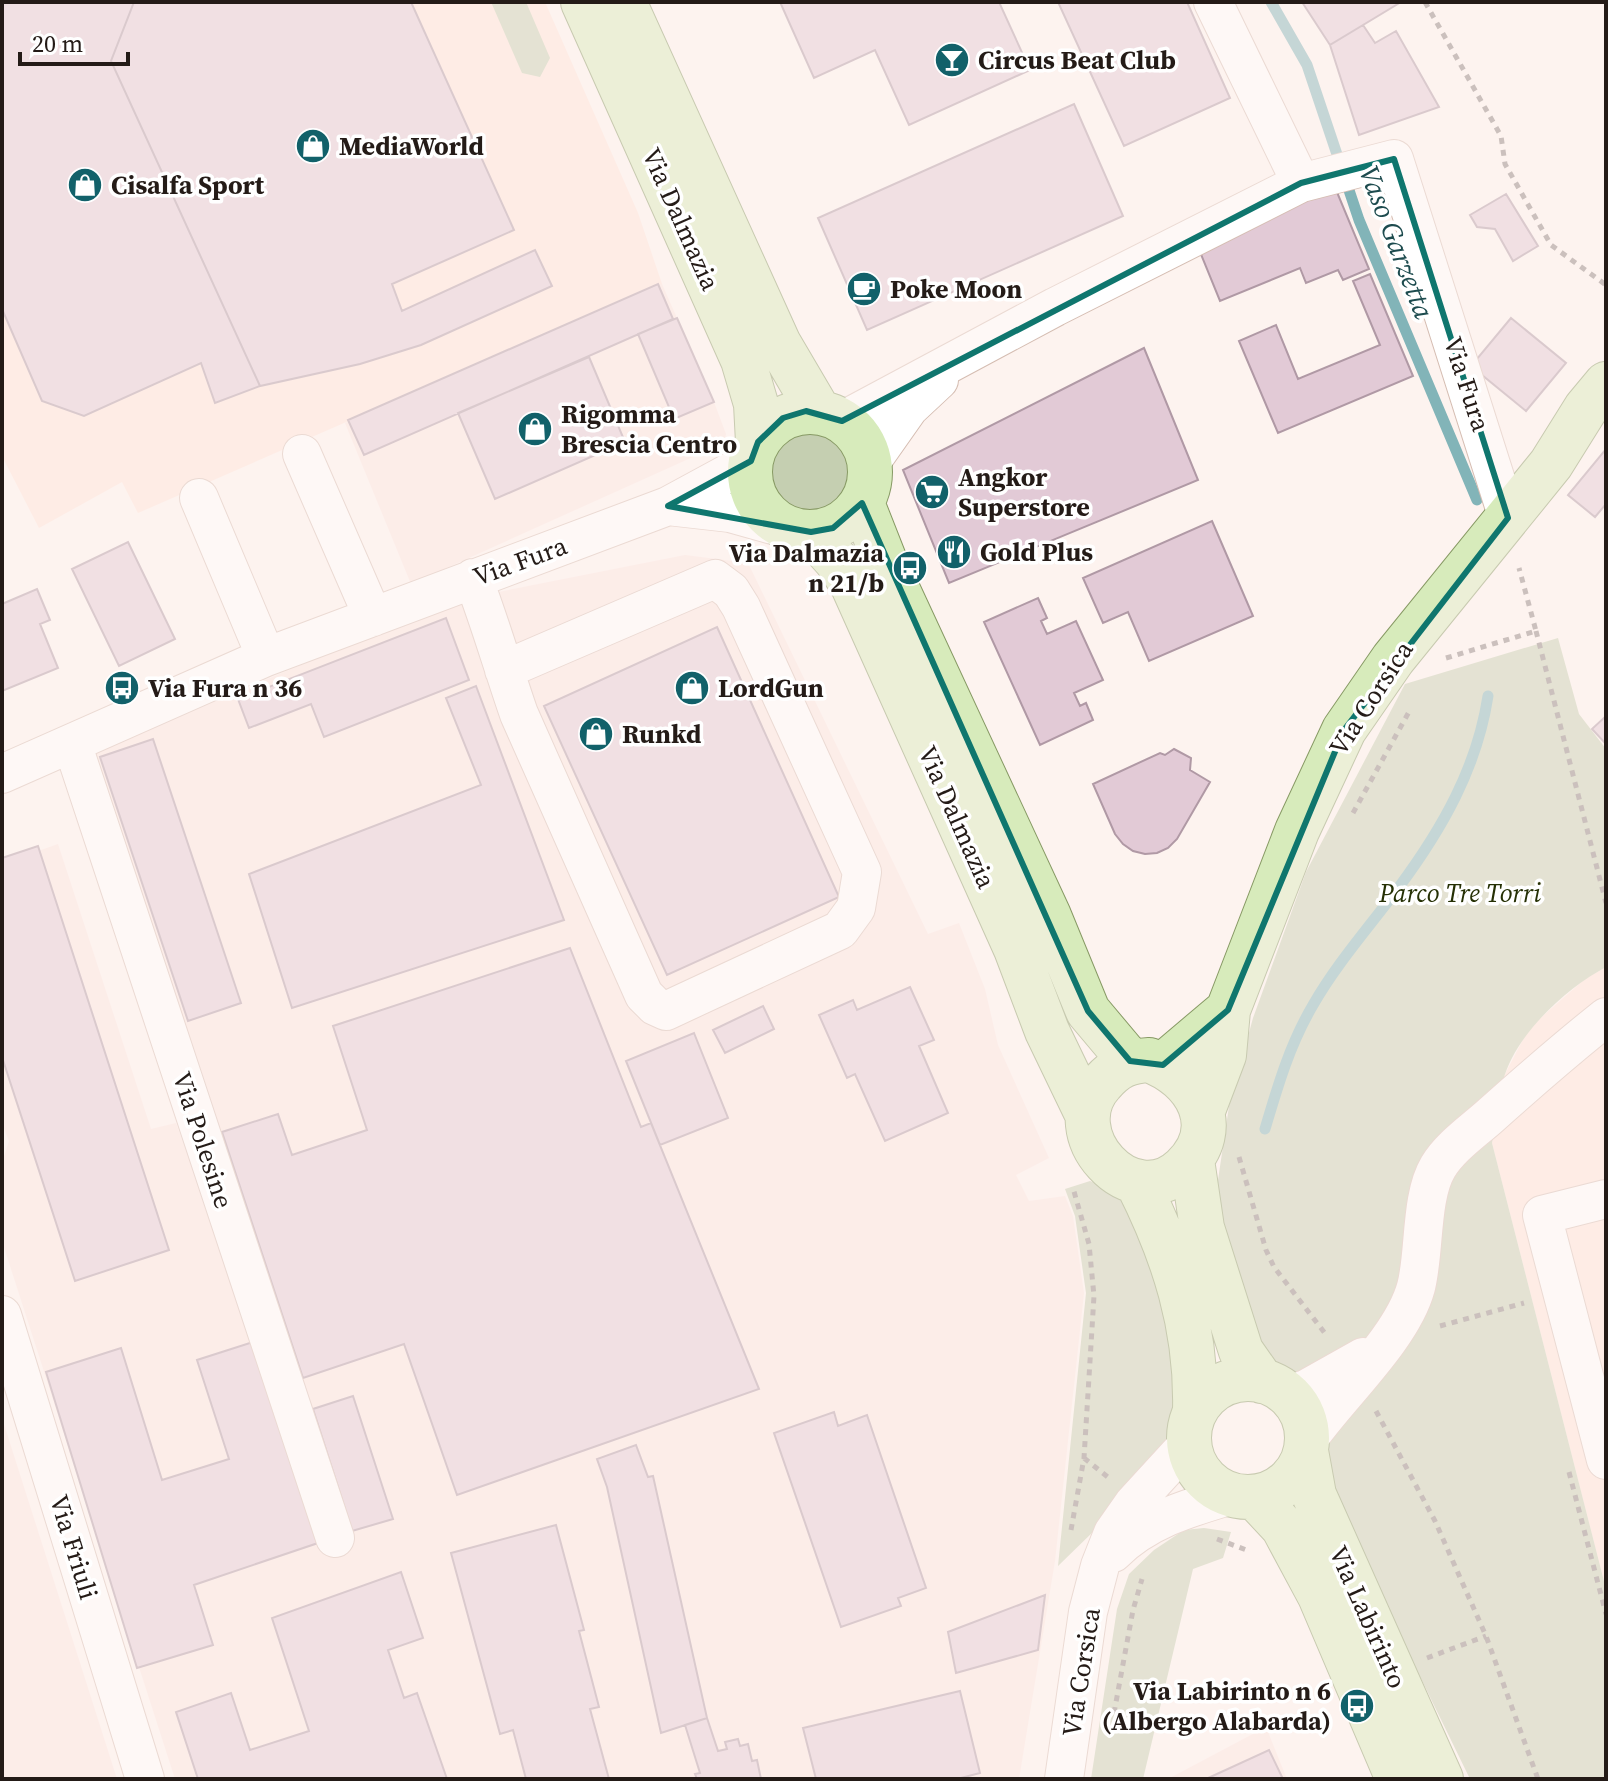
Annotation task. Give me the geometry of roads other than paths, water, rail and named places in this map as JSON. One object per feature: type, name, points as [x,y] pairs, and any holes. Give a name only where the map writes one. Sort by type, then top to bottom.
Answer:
[{"type":"main road","name":"Via Dalmazia","points":[[583,2],[743,360],[756,404],[750,477],[759,505],[778,524],[801,531],[836,560],[853,586],[1016,949],[1047,1031],[1086,1112]]},
{"type":"main road","name":"Via Dalmazia","points":[[624,2],[779,344],[830,416],[858,436],[888,569],[1049,916],[1088,1011],[1146,1063]]},
{"type":"main road","name":"Via Corsica","points":[[1306,1446],[1305,1421],[1241,1351],[1202,1228],[1192,1160],[1201,1141],[1202,1113],[1224,1055],[1228,1010],[1297,831],[1344,730],[1393,659],[1512,538],[1551,464],[1586,408],[1606,384]]},
{"type":"main road","points":[[754,451],[769,428],[783,418],[806,411],[830,416]]},
{"type":"main road","name":"Via Corsica","points":[[1551,464],[1606,422]]},
{"type":"main road","points":[[801,531],[833,528],[845,520],[867,482]]},
{"type":"main road","name":"Via Corsica","points":[[1086,1112],[1096,1089],[1115,1070],[1146,1063],[1228,1010]]},
{"type":"main road","points":[[1146,1063],[1194,1092],[1202,1113]]},
{"type":"main road","points":[[1086,1112],[1094,1146],[1119,1176],[1150,1184],[1166,1180],[1192,1160]]},
{"type":"main road","points":[[1137,1182],[1172,1263],[1193,1344],[1194,1463],[1212,1486],[1243,1496],[1267,1495],[1288,1483],[1302,1463],[1306,1446]]},
{"type":"main road","name":"Via Corsica","points":[[1192,1427],[1207,1395],[1224,1384],[1243,1379],[1276,1388]]},
{"type":"main road","name":"Via Labirinto","points":[[1306,1446],[1314,1495],[1441,1779]]},
{"type":"main road","name":"Via Labirinto","points":[[1243,1496],[1283,1527],[1320,1596],[1398,1779]]},
{"type":"street","points":[[1213,2],[1330,176]]},
{"type":"street","name":"Via Fura","points":[[830,416],[862,408],[1055,307],[1330,176],[1394,159],[1512,538]]},
{"type":"street","name":"Via Fura","points":[[867,482],[909,408],[964,357]]},
{"type":"street","name":"Via Fura","points":[[2,774],[266,657],[668,506],[754,451]]},
{"type":"street","points":[[302,454],[373,617]]},
{"type":"street","points":[[199,498],[266,657]]},
{"type":"street","name":"Via Fura","points":[[668,506],[730,513],[801,531]]},
{"type":"street","points":[[473,578],[504,670],[519,714],[644,995],[655,1006],[666,1011],[840,930],[856,908],[862,872],[741,607],[731,591],[715,579],[504,670]]},
{"type":"street","name":"Via Polesine","points":[[72,743],[335,1538]]},
{"type":"street","points":[[1548,1064],[1572,1018],[1606,994]]},
{"type":"street","points":[[1306,1446],[1325,1414],[1358,1379],[1397,1325],[1416,1288],[1431,1185],[1436,1170],[1455,1147],[1606,1017]]},
{"type":"street","points":[[1606,1199],[1542,1215],[1606,1460]]},
{"type":"street","name":"Via Friuli","points":[[2,1315],[145,1779]]},
{"type":"street","points":[[1276,1388],[1350,1366],[1385,1342]]},
{"type":"street","name":"Via Corsica","points":[[1064,1779],[1088,1612],[1100,1566],[1113,1533],[1192,1427]]},
{"type":"street","points":[[1100,1566],[1127,1539],[1151,1522],[1243,1496]]},
{"type":"waterway","name":"Vaso Garzetta","points":[[1271,2],[1307,65],[1359,220],[1477,500]]},
{"type":"waterway","name":"Vaso Garzetta","points":[[1265,1129],[1291,1050],[1322,989],[1415,865],[1456,797],[1476,748],[1488,696]]},
{"type":"place","name":"Circus Beat Club","points":[[952,60]]},
{"type":"place","name":"MediaWorld","points":[[313,146]]},
{"type":"place","name":"Cisalfa Sport","points":[[85,185]]},
{"type":"place","name":"Poke Moon","points":[[864,289]]},
{"type":"place","name":"Rigomma Brescia Centro","points":[[535,429]]},
{"type":"place","name":"Angkor Superstore","points":[[932,492]]},
{"type":"place","name":"Gold Plus","points":[[954,552]]},
{"type":"place","name":"Via Dalmazia n 21/b","points":[[910,568]]},
{"type":"place","name":"Via Fura n 36","points":[[122,688]]},
{"type":"place","name":"LordGun","points":[[692,688]]},
{"type":"place","name":"Runkd","points":[[596,734]]},
{"type":"place","name":"Via Labirinto n 6 (Albergo Alabarda)","points":[[1357,1706]]},
{"type":"park label","name":"Parco Tre Torri","points":[[1460,893]]}]
